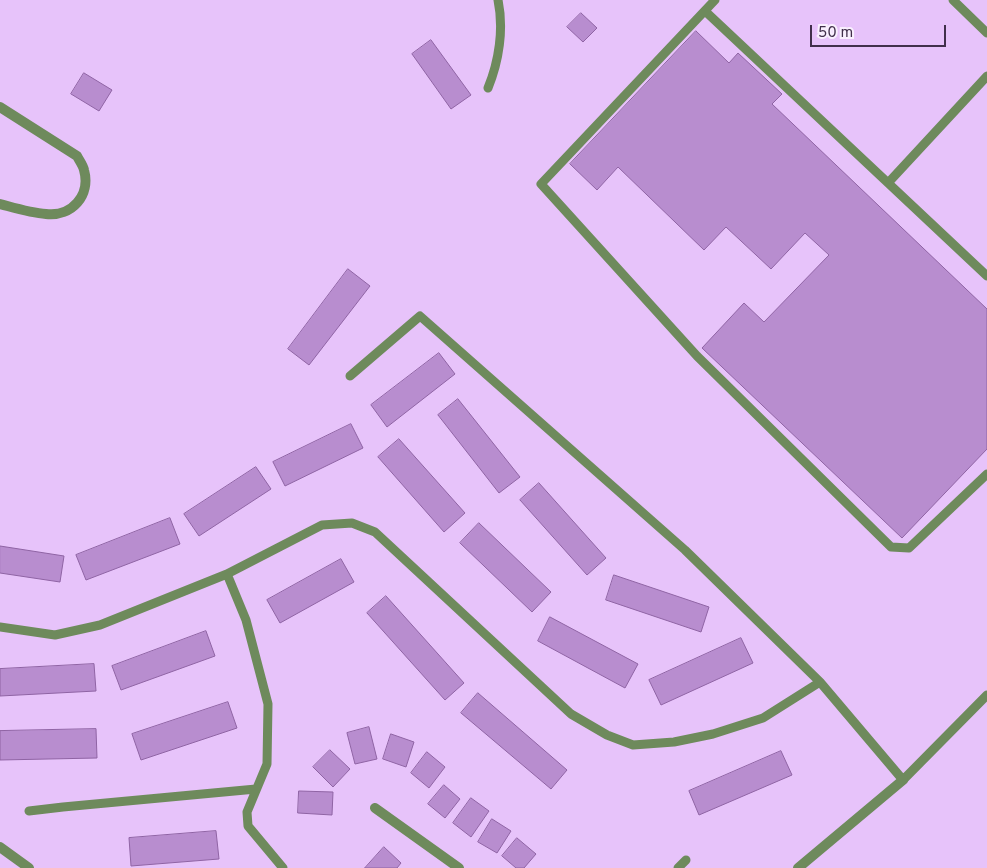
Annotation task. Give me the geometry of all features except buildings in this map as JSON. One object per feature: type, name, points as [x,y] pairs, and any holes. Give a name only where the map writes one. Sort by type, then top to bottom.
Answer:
[{"type":"street","points":[[0,107],[77,156],[84,168],[86,178],[85,190],[80,201],[70,209],[58,214],[46,214],[0,204]]},
{"type":"street","points":[[798,868],[903,780]]},
{"type":"street","points":[[375,808],[460,868]]},
{"type":"street","points":[[0,847],[30,868]]},
{"type":"lane","points":[[488,88],[494,72],[500,40],[498,0]]},
{"type":"lane","points":[[715,0],[541,184],[697,356],[891,547],[909,548],[987,474]]},
{"type":"lane","points":[[953,0],[987,34]]},
{"type":"lane","points":[[704,11],[987,276]]},
{"type":"lane","points":[[888,183],[987,76]]},
{"type":"lane","points":[[350,376],[420,316],[685,550],[820,682],[903,780],[987,695]]},
{"type":"lane","points":[[0,627],[55,635],[100,626],[226,574],[322,525],[352,523],[375,532],[571,714],[607,735],[633,745],[674,742],[712,734],[763,718],[820,682]]},
{"type":"lane","points":[[226,574],[246,620],[268,704],[267,764],[247,812],[248,826],[283,868]]},
{"type":"lane","points":[[29,812],[63,807],[256,789]]},
{"type":"lane","points":[[678,868],[686,860]]}]
